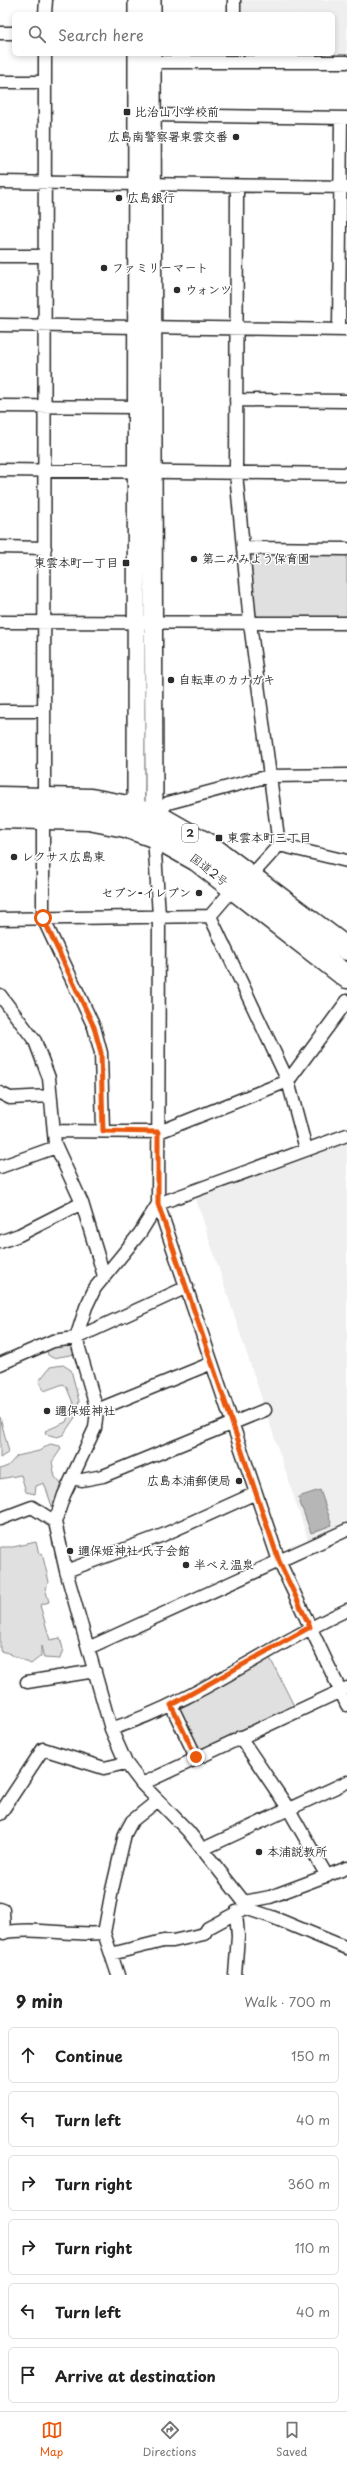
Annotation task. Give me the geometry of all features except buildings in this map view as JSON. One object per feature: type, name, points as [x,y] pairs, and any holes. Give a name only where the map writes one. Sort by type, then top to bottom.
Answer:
[{"type":"highway","name":"国道2号","points":[[0,798],[44,808]]},
{"type":"highway","name":"国道2号","points":[[0,817],[91,800],[145,823],[197,838],[242,883],[347,977]]},
{"type":"highway","name":"国道2号","points":[[242,883],[347,949]]},
{"type":"street","points":[[46,0],[46,12]]},
{"type":"street","points":[[137,0],[137,12]]},
{"type":"street","points":[[152,0],[152,12]]},
{"type":"street","points":[[234,0],[234,12]]},
{"type":"street","points":[[0,33],[12,33]]},
{"type":"street","points":[[45,56],[44,256],[46,407],[43,918],[94,1027],[101,1053],[103,1131]]},
{"type":"street","points":[[137,56],[153,328],[155,472],[155,623],[145,823]]},
{"type":"street","points":[[347,62],[234,58],[152,58],[152,115],[145,184],[137,328],[136,472],[136,623],[145,823],[159,916],[158,1204],[279,1561],[310,1627],[344,1690],[347,1705]]},
{"type":"street","points":[[0,82],[45,82]]},
{"type":"street","points":[[0,325],[343,330],[344,118],[152,115]]},
{"type":"street","points":[[0,182],[344,187]]},
{"type":"street","points":[[237,186],[236,473],[250,623],[279,845]]},
{"type":"street","points":[[0,256],[44,256]]},
{"type":"street","points":[[236,400],[347,401]]},
{"type":"street","points":[[0,406],[137,407]]},
{"type":"street","points":[[0,470],[347,474]]},
{"type":"street","points":[[0,548],[45,548]]},
{"type":"street","points":[[243,548],[347,549]]},
{"type":"street","points":[[0,622],[347,623]]},
{"type":"street","points":[[0,710],[44,711]]},
{"type":"street","points":[[145,823],[168,803],[269,776],[347,775]]},
{"type":"street","points":[[279,845],[347,861]]},
{"type":"street","points":[[0,919],[210,916],[279,845]]},
{"type":"street","points":[[210,916],[288,1081],[306,1149]]},
{"type":"street","points":[[0,995],[35,1041],[49,1078],[56,1147],[82,1203],[104,1276]]},
{"type":"street","points":[[54,1131],[158,1132],[288,1081],[347,1001]]},
{"type":"street","points":[[0,1093],[10,1098],[50,1096]]},
{"type":"street","points":[[347,1135],[158,1204],[140,1233],[104,1276],[86,1307],[76,1338],[97,1410],[95,1428],[72,1478],[55,1522],[66,1572],[94,1671],[112,1728],[126,1763],[157,1801],[203,1849],[242,1907],[272,1917],[347,1948]]},
{"type":"street","points":[[0,1167],[56,1147]]},
{"type":"street","points":[[0,1242],[19,1235],[82,1203]]},
{"type":"street","points":[[0,1364],[53,1341],[76,1338],[187,1287]]},
{"type":"street","points":[[97,1410],[212,1363]]},
{"type":"street","points":[[72,1478],[82,1480],[103,1476],[232,1422],[265,1410]]},
{"type":"street","points":[[66,1572],[164,1535],[256,1493]]},
{"type":"street","points":[[0,1519],[32,1507],[55,1522]]},
{"type":"street","points":[[88,1648],[347,1530]]},
{"type":"street","points":[[112,1728],[141,1719],[171,1705],[310,1627],[347,1610]]},
{"type":"street","points":[[27,1682],[94,1671]]},
{"type":"street","points":[[142,1784],[196,1757],[344,1690]]},
{"type":"street","points":[[171,1705],[196,1757]]},
{"type":"street","points":[[240,1737],[288,1808],[327,1876]]},
{"type":"street","points":[[0,1814],[43,1749],[104,1768],[126,1763]]},
{"type":"street","points":[[203,1849],[288,1808],[347,1782]]},
{"type":"street","points":[[118,1975],[104,1934],[112,1890],[125,1834],[132,1821],[157,1801]]},
{"type":"street","points":[[111,1954],[163,1940],[172,1941],[204,1934],[208,1928],[242,1907],[347,1868]]},
{"type":"street","points":[[235,1975],[242,1907]]},
{"type":"street","points":[[0,1909],[3,1910],[2,1933],[19,1929],[81,1935],[104,1934]]},
{"type":"shaded area","points":[[240,0],[347,0],[347,59],[240,56],[335,56],[335,12],[240,12]]},
{"type":"shaded area","points":[[250,550],[347,552],[347,619],[260,618],[255,614],[247,555]]},
{"type":"shaded area","points":[[347,1141],[347,1525],[309,1543],[195,1196]]},
{"type":"shaded area","points":[[70,1345],[76,1354],[53,1358],[48,1355],[47,1351],[51,1348]]},
{"type":"shaded area","points":[[63,1365],[71,1370],[79,1401],[76,1416],[63,1435],[57,1437],[46,1434],[45,1431],[66,1422],[73,1403],[66,1386],[63,1384],[44,1391],[39,1381],[50,1367]]},
{"type":"shaded area","points":[[0,1417],[9,1452],[0,1458]]},
{"type":"shaded area","points":[[50,1444],[60,1446],[61,1449],[52,1462],[55,1477],[62,1485],[53,1509],[44,1483],[36,1486],[35,1494],[26,1492],[21,1475],[0,1479],[0,1469],[8,1466],[17,1456],[39,1451]]},
{"type":"shaded area","points":[[320,1490],[332,1525],[311,1533],[298,1497]]},
{"type":"shaded area","points":[[36,1542],[39,1554],[42,1553],[49,1582],[45,1588],[49,1602],[40,1605],[50,1640],[60,1638],[63,1649],[60,1659],[44,1658],[41,1646],[41,1656],[31,1664],[8,1653],[0,1651],[0,1547],[13,1547]]},
{"type":"shaded area","points":[[268,1654],[295,1708],[201,1750],[196,1748],[177,1708]]},
{"type":"place","name":"比治山小学校前","points":[[127,112]]},
{"type":"place","name":"広島南警察署東雲交番","points":[[236,137]]},
{"type":"place","name":"広島銀行","points":[[119,198]]},
{"type":"place","name":"ファミリーマート","points":[[104,268]]},
{"type":"place","name":"ウォンツ","points":[[177,290]]},
{"type":"place","name":"第二みみよう保育園","points":[[194,559]]},
{"type":"place","name":"東雲本町一丁目","points":[[126,563]]},
{"type":"place","name":"自転車のカナガキ","points":[[171,680]]},
{"type":"place","name":"東雲本町三丁目","points":[[219,838]]},
{"type":"place","name":"レクサス広島東","points":[[14,857]]},
{"type":"place","name":"セブン-イレブン","points":[[199,893]]},
{"type":"place","name":"邇保姫神社","points":[[47,1411]]},
{"type":"place","name":"広島本浦郵便局","points":[[239,1481]]},
{"type":"place","name":"邇保姫神社 氏子会館","points":[[70,1551]]},
{"type":"place","name":"半べえ温泉","points":[[186,1565]]},
{"type":"place","name":"本浦説教所","points":[[259,1852]]},
{"type":"route","points":[[43,918],[94,1027],[101,1053],[103,1131],[158,1132],[158,1204],[279,1561],[310,1627],[171,1705],[196,1757]]}]
